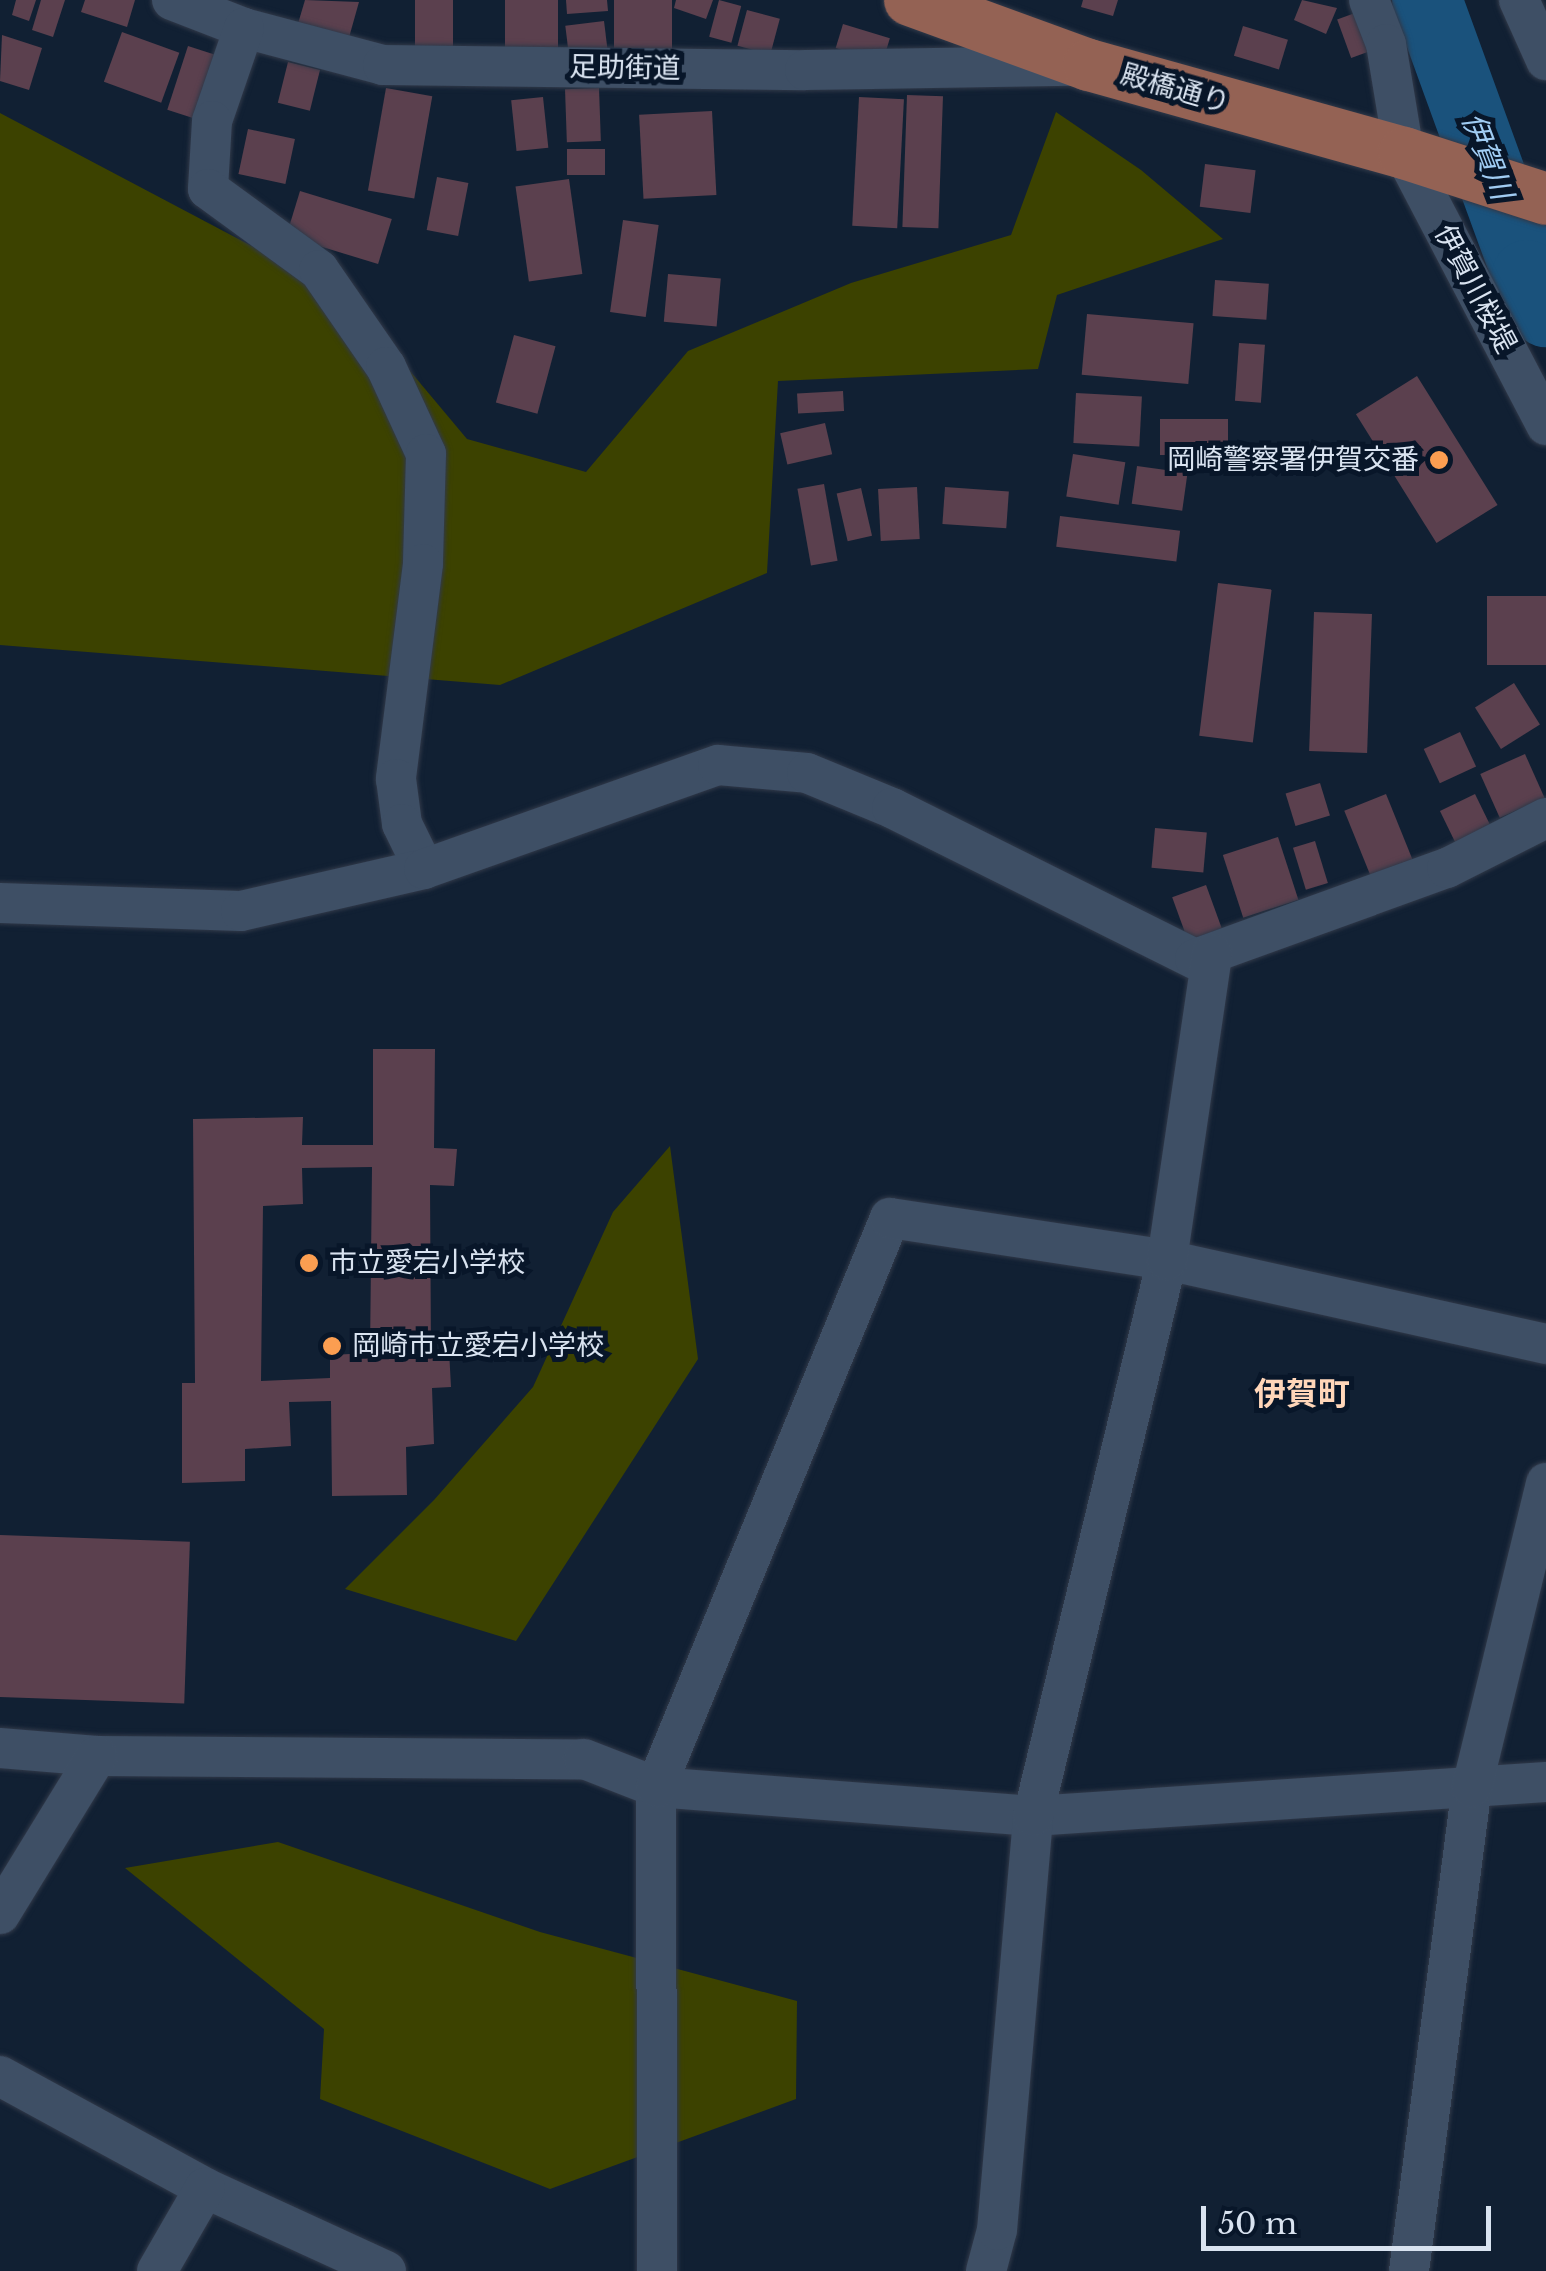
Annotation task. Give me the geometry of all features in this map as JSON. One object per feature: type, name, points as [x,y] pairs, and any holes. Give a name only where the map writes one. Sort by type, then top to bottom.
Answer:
[{"type":"main road","name":"殿橋通り","points":[[910,0],[1089,66],[1424,160],[1546,199]]},
{"type":"street","name":"足助街道","points":[[172,0],[244,28],[384,66],[805,70],[1089,66]]},
{"type":"street","name":"伊賀川桜堤","points":[[1368,0],[1424,160],[1546,425]]},
{"type":"street","points":[[1519,0],[1544,46]]},
{"type":"street","points":[[244,28],[212,121],[208,189],[319,270],[386,366],[426,454],[422,564],[396,779],[402,824],[424,869]]},
{"type":"street","points":[[0,903],[241,912],[424,869],[718,766],[807,773],[892,808],[1195,959],[1448,868],[1546,818]]},
{"type":"street","points":[[986,2271],[998,2230],[1034,1816],[1167,1260],[1212,954]]},
{"type":"street","points":[[656,2271],[656,1787],[890,1218],[1167,1260],[1546,1344]]},
{"type":"street","points":[[1409,2271],[1472,1788],[1546,1483]]},
{"type":"street","points":[[0,1748],[97,1756],[584,1759],[656,1787],[1034,1816],[1546,1782]]},
{"type":"street","points":[[0,1914],[97,1756]]},
{"type":"street","points":[[0,2076],[205,2188],[386,2271]]},
{"type":"street","points":[[157,2271],[205,2188]]},
{"type":"green space","points":[[1056,112],[1141,170],[1223,239],[1057,295],[1038,369],[778,381],[767,573],[500,685],[0,645],[0,113],[348,297],[467,439],[586,472],[688,351],[851,283],[1011,235]]},
{"type":"green space","points":[[670,1146],[698,1359],[516,1641],[345,1589],[434,1500],[533,1387],[613,1212]]},
{"type":"green space","points":[[278,1842],[540,1932],[797,2001],[796,2099],[550,2189],[320,2099],[324,2029],[125,1868]]},
{"type":"building","points":[[16,0],[36,0],[29,21],[12,15]]},
{"type":"building","points":[[41,0],[65,0],[53,37],[32,30]]},
{"type":"building","points":[[85,0],[135,0],[127,27],[81,12]]},
{"type":"building","points":[[305,0],[359,2],[348,41],[297,27]]},
{"type":"building","points":[[415,0],[453,0],[453,52],[415,52]]},
{"type":"building","points":[[505,0],[558,0],[558,57],[505,57]]},
{"type":"building","points":[[566,0],[607,0],[608,11],[567,14]]},
{"type":"building","points":[[614,0],[672,0],[672,51],[614,51]]},
{"type":"building","points":[[676,0],[713,0],[706,19],[674,8]]},
{"type":"building","points":[[719,0],[741,6],[731,43],[709,37]]},
{"type":"building","points":[[1083,0],[1118,0],[1113,16],[1081,7]]},
{"type":"building","points":[[1302,0],[1337,8],[1326,34],[1294,20]]},
{"type":"building","points":[[747,10],[780,19],[770,55],[737,46]]},
{"type":"building","points":[[1355,13],[1369,52],[1351,58],[1337,19]]},
{"type":"building","points":[[604,21],[608,55],[569,59],[565,26]]},
{"type":"building","points":[[843,24],[890,38],[883,62],[836,48]]},
{"type":"building","points":[[1243,26],[1288,40],[1279,69],[1234,56]]},
{"type":"building","points":[[122,32],[179,53],[161,103],[104,82]]},
{"type":"building","points":[[2,35],[42,48],[29,90],[0,81]]},
{"type":"building","points":[[188,46],[221,57],[201,121],[167,110]]},
{"type":"building","points":[[288,62],[320,70],[310,111],[278,103]]},
{"type":"building","points":[[386,88],[432,96],[414,199],[368,190]]},
{"type":"building","points":[[599,88],[601,141],[567,142],[565,89]]},
{"type":"building","points":[[907,95],[943,96],[938,228],[902,227]]},
{"type":"building","points":[[543,97],[548,148],[517,151],[511,100]]},
{"type":"building","points":[[859,97],[904,99],[897,228],[852,226]]},
{"type":"building","points":[[712,111],[716,195],[643,199],[639,115]]},
{"type":"building","points":[[248,129],[295,139],[285,184],[238,174]]},
{"type":"building","points":[[567,149],[605,149],[605,175],[567,175]]},
{"type":"building","points":[[1205,164],[1256,170],[1250,213],[1200,207]]},
{"type":"building","points":[[437,177],[468,183],[458,236],[427,230]]},
{"type":"building","points":[[569,179],[582,274],[529,282],[516,187]]},
{"type":"building","points":[[300,191],[392,219],[378,264],[286,236]]},
{"type":"building","points":[[623,220],[659,225],[646,317],[610,312]]},
{"type":"building","points":[[668,274],[721,279],[717,326],[664,322]]},
{"type":"building","points":[[1215,280],[1269,284],[1266,320],[1212,316]]},
{"type":"building","points":[[1087,314],[1194,323],[1188,384],[1082,375]]},
{"type":"building","points":[[514,335],[556,346],[537,414],[496,403]]},
{"type":"building","points":[[1239,343],[1265,345],[1261,403],[1235,401]]},
{"type":"building","points":[[1417,376],[1498,505],[1436,543],[1356,414]]},
{"type":"building","points":[[843,391],[844,411],[798,413],[797,393]]},
{"type":"building","points":[[1076,393],[1142,396],[1139,446],[1073,443]]},
{"type":"building","points":[[1160,419],[1228,419],[1228,455],[1160,455]]},
{"type":"building","points":[[825,423],[832,454],[787,465],[780,433]]},
{"type":"building","points":[[1073,454],[1125,462],[1119,505],[1066,496]]},
{"type":"building","points":[[1137,466],[1188,473],[1182,511],[1132,504]]},
{"type":"building","points":[[824,484],[838,561],[811,566],[797,489]]},
{"type":"building","points":[[917,487],[920,539],[881,541],[878,489]]},
{"type":"building","points":[[945,487],[1009,491],[1006,528],[942,524]]},
{"type":"building","points":[[861,488],[872,536],[848,541],[837,494]]},
{"type":"building","points":[[1060,516],[1180,531],[1176,562],[1056,547]]},
{"type":"building","points":[[1218,583],[1272,590],[1253,742],[1199,736]]},
{"type":"building","points":[[1487,596],[1546,596],[1546,665],[1487,665]]},
{"type":"building","points":[[1314,612],[1372,614],[1367,753],[1309,751]]},
{"type":"building","points":[[1514,683],[1540,725],[1501,749],[1475,707]]},
{"type":"building","points":[[1460,732],[1476,766],[1440,783],[1424,749]]},
{"type":"building","points":[[1525,754],[1545,798],[1500,818],[1480,774]]},
{"type":"building","points":[[1320,783],[1330,816],[1296,826],[1286,794]]},
{"type":"building","points":[[1386,794],[1413,861],[1371,878],[1344,811]]},
{"type":"building","points":[[1475,794],[1491,827],[1456,844],[1440,811]]},
{"type":"building","points":[[1155,828],[1207,833],[1203,872],[1152,868]]},
{"type":"building","points":[[1278,837],[1298,900],[1243,918],[1223,855]]},
{"type":"building","points":[[1315,841],[1328,883],[1306,890],[1293,848]]},
{"type":"building","points":[[1206,885],[1222,928],[1188,941],[1172,897]]},
{"type":"building","points":[[373,1049],[435,1049],[434,1148],[457,1149],[454,1186],[430,1185],[431,1351],[449,1350],[451,1387],[432,1388],[434,1444],[406,1447],[407,1495],[332,1496],[331,1401],[289,1402],[291,1446],[245,1449],[245,1481],[182,1483],[182,1383],[195,1383],[193,1119],[303,1117],[302,1145],[373,1145]],"holes":[[[372,1167],[370,1353],[330,1355],[330,1378],[261,1381],[263,1206],[303,1204],[302,1168]]]},
{"type":"building","points":[[0,1535],[190,1542],[184,1704],[0,1697]]},
{"type":"waterway","name":"伊賀川","points":[[1427,0],[1527,275],[1546,312]]},
{"type":"place","name":"岡崎警察署伊賀交番","points":[[1439,460]]},
{"type":"place","name":"市立愛宕小学校","points":[[309,1263]]},
{"type":"place","name":"岡崎市立愛宕小学校","points":[[332,1346]]},
{"type":"district","name":"伊賀町","points":[[1302,1394]]}]
